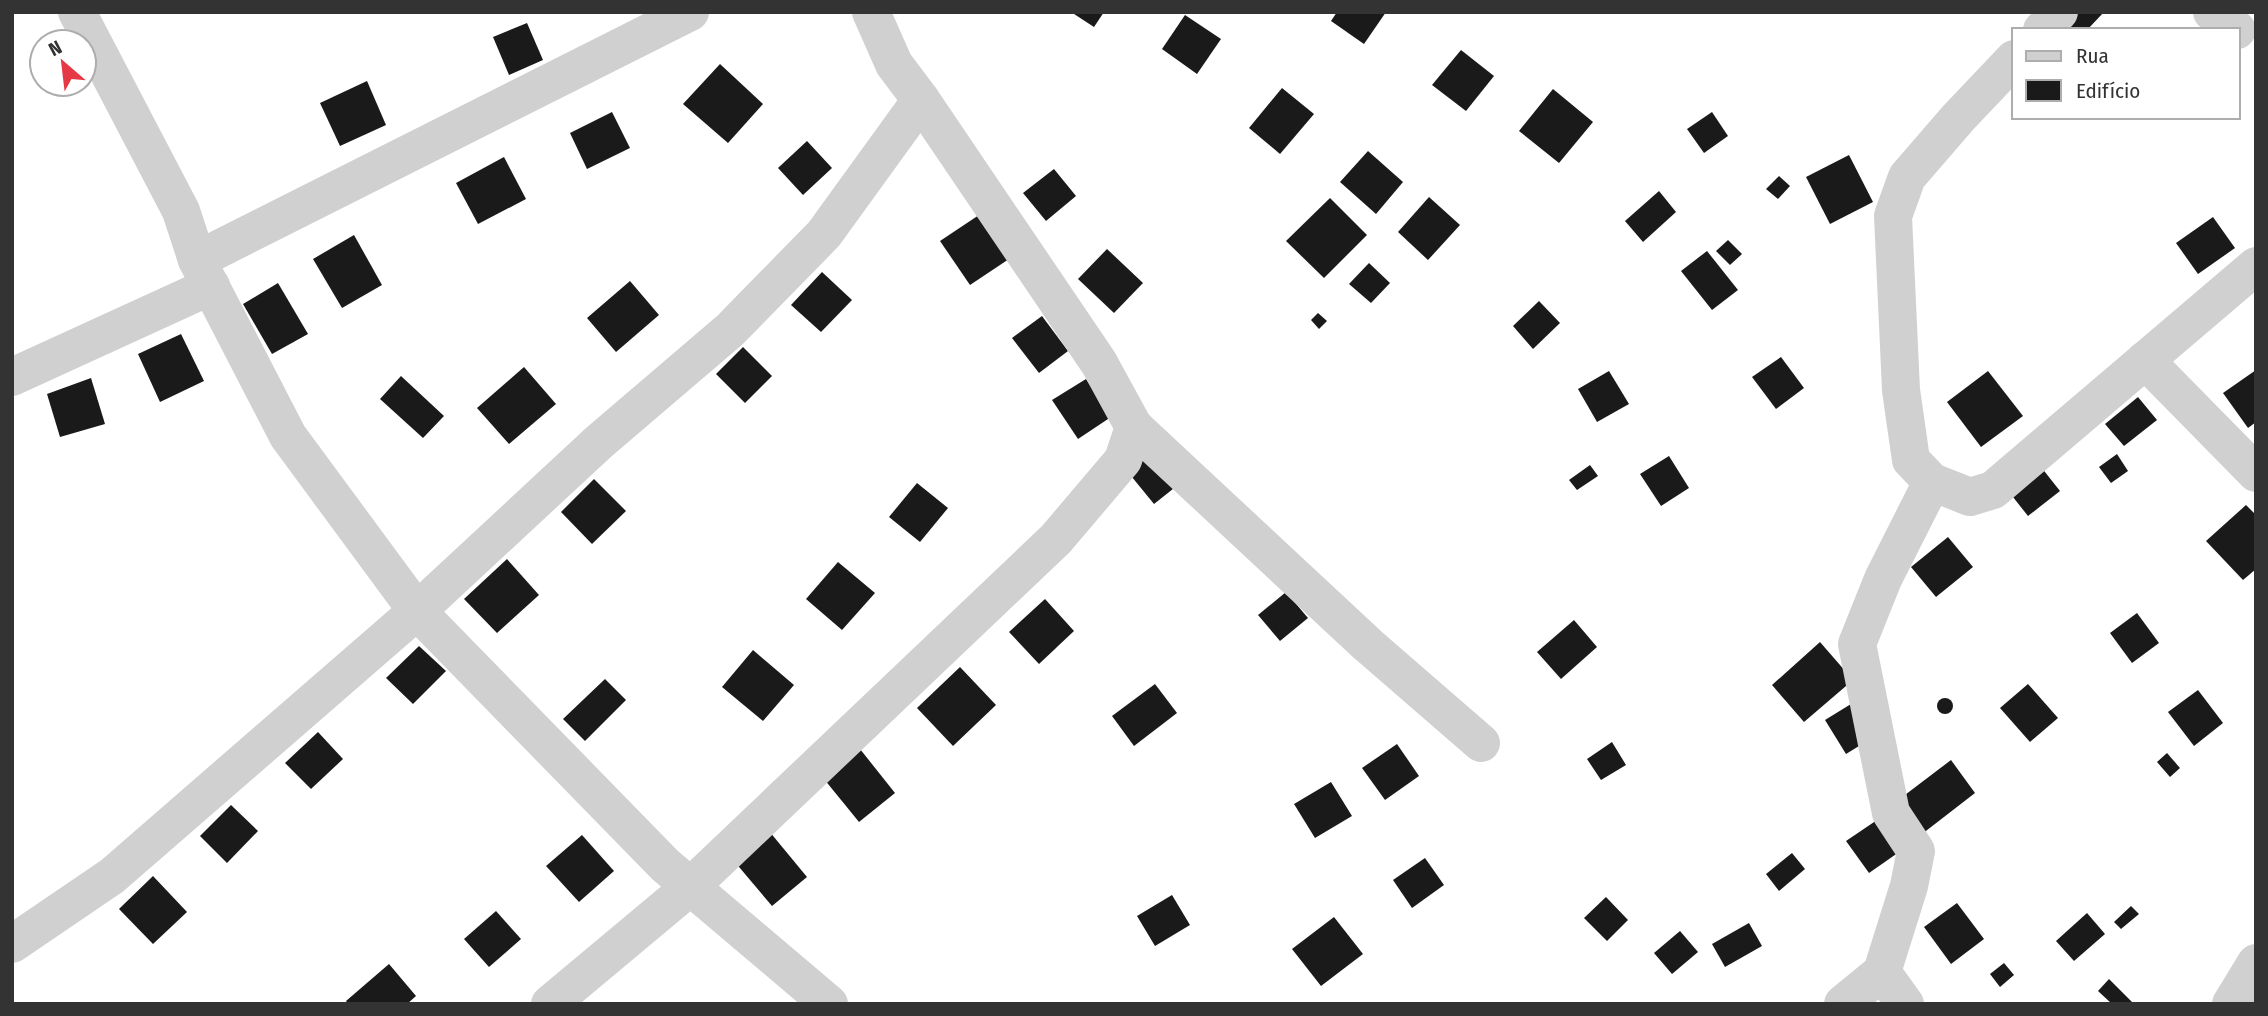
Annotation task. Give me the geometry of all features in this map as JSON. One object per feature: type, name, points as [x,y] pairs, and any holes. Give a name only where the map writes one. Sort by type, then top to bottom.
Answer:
[{"type":"street","points":[[77,12],[181,211],[204,273],[288,436],[418,611],[665,865],[829,1004]]},
{"type":"street","points":[[12,377],[690,12]]},
{"type":"street","points":[[872,12],[894,64],[1099,363],[1134,427],[1368,645],[1481,743]]},
{"type":"street","points":[[2044,28],[2059,12]]},
{"type":"street","points":[[2212,12],[2234,28]]},
{"type":"street","points":[[2240,32],[2256,44]]},
{"type":"street","points":[[2012,61],[1907,177],[1893,216],[1901,390],[1911,460],[1932,482],[1970,497],[1993,490],[2256,266]]},
{"type":"street","points":[[12,944],[112,876],[418,611],[599,442],[730,330],[824,234],[921,100]]},
{"type":"street","points":[[2145,360],[2256,473]]},
{"type":"street","points":[[550,1004],[690,887],[1056,539],[1123,460],[1134,427]]},
{"type":"street","points":[[1843,1004],[1882,972],[1909,886],[1916,851],[1891,813],[1857,644],[1883,579],[1932,482]]},
{"type":"street","points":[[2231,1004],[2256,963]]},
{"type":"street","points":[[1882,972],[1905,1004]]},
{"type":"building","points":[[1071,12],[1104,12],[1094,27]]},
{"type":"building","points":[[1337,12],[1386,12],[1364,44],[1331,21]]},
{"type":"building","points":[[2071,12],[2104,12],[2089,28],[2069,28],[2062,21]]},
{"type":"building","points":[[1185,15],[1221,39],[1197,74],[1162,49]]},
{"type":"building","points":[[527,23],[543,60],[509,75],[493,37]]},
{"type":"building","points":[[1461,50],[1494,76],[1466,111],[1432,85]]},
{"type":"building","points":[[720,64],[763,104],[728,143],[683,104]]},
{"type":"building","points":[[367,81],[386,125],[340,146],[320,103]]},
{"type":"building","points":[[1282,88],[1314,114],[1280,154],[1249,128]]},
{"type":"building","points":[[1553,89],[1593,122],[1559,163],[1519,131]]},
{"type":"building","points":[[612,112],[630,148],[587,169],[570,133]]},
{"type":"building","points":[[1712,112],[1728,136],[1704,153],[1687,129]]},
{"type":"building","points":[[807,141],[832,168],[803,195],[778,168]]},
{"type":"building","points":[[1368,151],[1403,182],[1376,214],[1340,182]]},
{"type":"building","points":[[1849,155],[1873,202],[1830,224],[1806,177]]},
{"type":"building","points":[[504,157],[526,199],[478,224],[456,183]]},
{"type":"building","points":[[1054,169],[1076,196],[1046,221],[1023,193]]},
{"type":"building","points":[[1779,176],[1790,186],[1778,199],[1766,189]]},
{"type":"building","points":[[1659,191],[1676,212],[1643,242],[1625,221]]},
{"type":"building","points":[[1429,197],[1460,225],[1428,260],[1398,232]]},
{"type":"building","points":[[1330,198],[1367,235],[1324,278],[1286,241]]},
{"type":"building","points":[[979,215],[1009,259],[970,285],[940,241]]},
{"type":"building","points":[[2213,217],[2235,248],[2198,274],[2176,243]]},
{"type":"building","points":[[354,235],[382,285],[342,308],[313,259]]},
{"type":"building","points":[[1728,240],[1742,254],[1730,265],[1716,251]]},
{"type":"building","points":[[1107,249],[1143,283],[1114,313],[1078,279]]},
{"type":"building","points":[[1707,251],[1738,290],[1712,310],[1681,271]]},
{"type":"building","points":[[1369,263],[1390,283],[1371,303],[1349,284]]},
{"type":"building","points":[[822,272],[852,300],[821,332],[791,305]]},
{"type":"building","points":[[630,281],[659,315],[616,352],[587,318]]},
{"type":"building","points":[[278,283],[308,334],[272,354],[243,304]]},
{"type":"building","points":[[1539,301],[1560,323],[1533,349],[1513,326]]},
{"type":"building","points":[[1318,313],[1327,321],[1319,329],[1311,320]]},
{"type":"building","points":[[1042,316],[1068,351],[1039,373],[1012,338]]},
{"type":"building","points":[[181,334],[204,381],[160,402],[138,354]]},
{"type":"building","points":[[743,347],[772,376],[745,403],[716,374]]},
{"type":"building","points":[[1781,357],[1804,388],[1776,409],[1752,377]]},
{"type":"building","points":[[524,367],[556,404],[509,444],[477,408]]},
{"type":"building","points":[[2256,370],[2256,422],[2248,428],[2223,393]]},
{"type":"building","points":[[1609,371],[1629,404],[1597,422],[1578,389]]},
{"type":"building","points":[[1988,371],[2023,416],[1981,447],[1947,402]]},
{"type":"building","points":[[401,376],[444,416],[423,438],[380,399]]},
{"type":"building","points":[[91,378],[105,424],[60,437],[47,394]]},
{"type":"building","points":[[1086,379],[1111,417],[1078,439],[1052,400]]},
{"type":"building","points":[[2138,397],[2157,420],[2124,446],[2105,424]]},
{"type":"building","points":[[1156,448],[1183,481],[1154,504],[1127,471]]},
{"type":"building","points":[[2117,454],[2128,471],[2111,483],[2099,467]]},
{"type":"building","points":[[1669,456],[1689,488],[1661,506],[1640,474]]},
{"type":"building","points":[[1590,465],[1598,476],[1577,490],[1569,480]]},
{"type":"building","points":[[2041,467],[2060,491],[2028,516],[2009,492]]},
{"type":"building","points":[[594,479],[626,511],[592,544],[561,512]]},
{"type":"building","points":[[917,483],[948,508],[920,542],[889,517]]},
{"type":"building","points":[[2246,505],[2256,515],[2256,569],[2243,580],[2206,541]]},
{"type":"building","points":[[1948,537],[1973,567],[1936,597],[1911,567]]},
{"type":"building","points":[[507,559],[539,595],[497,633],[464,599]]},
{"type":"building","points":[[838,562],[875,593],[842,630],[806,599]]},
{"type":"building","points":[[1286,592],[1308,618],[1280,641],[1258,615]]},
{"type":"building","points":[[1045,599],[1074,631],[1039,664],[1009,632]]},
{"type":"building","points":[[2137,613],[2159,643],[2132,663],[2110,633]]},
{"type":"building","points":[[1574,620],[1597,647],[1561,679],[1537,652]]},
{"type":"building","points":[[1820,642],[1853,680],[1804,722],[1772,685]]},
{"type":"building","points":[[419,646],[446,671],[413,704],[386,678]]},
{"type":"building","points":[[753,650],[794,685],[763,721],[722,687]]},
{"type":"building","points":[[960,667],[996,705],[953,746],[917,708]]},
{"type":"building","points":[[605,679],[626,700],[585,741],[563,719]]},
{"type":"building","points":[[1155,684],[1177,713],[1134,746],[1112,716]]},
{"type":"building","points":[[2028,684],[2058,718],[2030,742],[2000,708]]},
{"type":"building","points":[[2198,690],[2223,723],[2194,746],[2168,712]]},
{"type":"building","points":[[1942,698],[1948,698],[1953,706],[1951,712],[1942,714],[1937,709],[1937,703]]},
{"type":"building","points":[[1851,704],[1872,738],[1846,754],[1825,720]]},
{"type":"building","points":[[318,732],[343,759],[311,789],[285,763]]},
{"type":"building","points":[[1612,742],[1626,765],[1601,780],[1587,759]]},
{"type":"building","points":[[1397,744],[1419,776],[1385,800],[1362,768]]},
{"type":"building","points":[[860,749],[895,793],[859,822],[824,779]]},
{"type":"building","points":[[2167,753],[2180,768],[2170,777],[2157,762]]},
{"type":"building","points":[[1951,760],[1975,793],[1922,834],[1897,801]]},
{"type":"building","points":[[1331,782],[1352,816],[1315,838],[1294,804]]},
{"type":"building","points":[[231,805],[258,831],[227,863],[200,836]]},
{"type":"building","points":[[1880,818],[1902,850],[1869,873],[1846,841]]},
{"type":"building","points":[[769,831],[807,877],[772,906],[734,861]]},
{"type":"building","points":[[582,835],[614,871],[579,902],[546,866]]},
{"type":"building","points":[[1792,853],[1805,869],[1779,891],[1766,874]]},
{"type":"building","points":[[1425,858],[1444,885],[1412,908],[1393,880]]},
{"type":"building","points":[[153,876],[187,912],[153,944],[119,909]]},
{"type":"building","points":[[1172,895],[1190,925],[1155,946],[1137,916]]},
{"type":"building","points":[[1606,897],[1628,920],[1607,941],[1584,918]]},
{"type":"building","points":[[1957,903],[1984,939],[1951,964],[1924,927]]},
{"type":"building","points":[[2131,906],[2139,914],[2121,929],[2114,922]]},
{"type":"building","points":[[496,911],[521,939],[489,967],[464,939]]},
{"type":"building","points":[[2087,913],[2105,934],[2074,961],[2056,941]]},
{"type":"building","points":[[1334,917],[1363,954],[1321,986],[1292,949]]},
{"type":"building","points":[[1749,923],[1762,946],[1725,967],[1712,944]]},
{"type":"building","points":[[1680,931],[1698,952],[1672,974],[1654,953]]},
{"type":"building","points":[[2004,963],[2014,975],[2000,987],[1990,974]]},
{"type":"building","points":[[389,964],[416,996],[407,1004],[348,1004],[346,1001]]},
{"type":"building","points":[[2109,979],[2134,1004],[2112,1004],[2098,991]]}]
